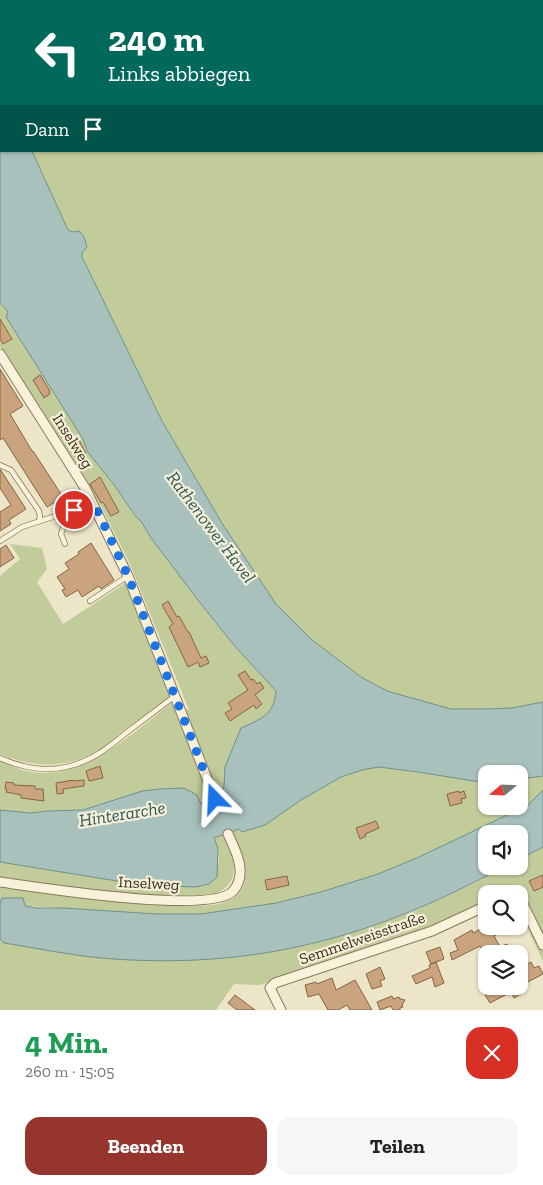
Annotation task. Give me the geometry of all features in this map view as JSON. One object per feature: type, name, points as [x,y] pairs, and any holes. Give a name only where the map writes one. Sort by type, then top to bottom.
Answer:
[{"type":"street","name":"Inselweg","points":[[0,354],[94,504],[128,576],[215,799]]},
{"type":"street","name":"Inselweg","points":[[0,882],[114,897],[195,901],[221,898],[232,893],[238,884],[240,872],[239,859],[228,834]]},
{"type":"street","name":"Semmelweisstraße","points":[[281,1010],[270,988],[275,983],[432,931],[478,910]]},
{"type":"street","points":[[528,914],[543,945]]},
{"type":"lane","points":[[0,465],[12,470],[39,511],[39,521]]},
{"type":"lane","points":[[0,541],[22,527],[94,504]]},
{"type":"lane","points":[[65,544],[61,534],[63,528],[94,504]]},
{"type":"lane","points":[[90,601],[128,576]]},
{"type":"lane","points":[[0,758],[34,768],[53,770],[73,766],[98,754],[176,696]]},
{"type":"green space","points":[[32,152],[543,152],[543,702],[512,708],[451,709],[387,691],[361,677],[311,639],[276,604],[223,525],[162,421],[82,257],[82,253],[86,249],[76,231],[68,230]]},
{"type":"green space","points":[[0,303],[8,312],[6,317],[83,439],[87,451],[115,486],[134,516],[141,521],[151,538],[201,604],[233,644],[276,691],[275,699],[269,711],[260,719],[241,728],[225,767],[224,786],[219,798],[216,787],[208,789],[213,800],[201,804],[184,788],[142,791],[83,810],[30,813],[0,810],[0,760],[32,772],[52,773],[71,769],[90,761],[125,740],[172,703],[189,710],[130,564],[102,508],[84,476],[0,346]]},
{"type":"green space","points":[[10,544],[42,548],[47,569],[37,582],[63,624],[127,582],[169,688],[169,698],[99,750],[75,761],[37,764],[12,759],[0,754],[0,576],[20,559]]},
{"type":"green space","points":[[379,767],[478,782],[478,815],[508,815],[487,825],[478,825],[478,829],[378,874],[321,892],[276,903],[201,914],[157,914],[25,906],[23,898],[2,898],[0,903],[0,887],[133,903],[200,906],[223,903],[239,893],[245,879],[243,862],[232,832],[301,800],[341,777]]},
{"type":"green space","points":[[543,776],[543,790],[529,805],[528,778]]},
{"type":"green space","points":[[225,834],[233,859],[233,875],[225,888],[216,894],[162,896],[135,894],[0,878],[0,862],[123,882],[196,887],[219,861],[218,849],[214,838]]},
{"type":"green space","points":[[543,847],[543,961],[528,930],[528,885],[478,885],[478,906],[437,926],[353,956],[259,985],[234,984],[216,1010],[0,1010],[0,939],[4,943],[100,958],[155,961],[305,946],[365,929],[412,912],[489,875],[528,875],[528,854]]},
{"type":"water","points":[[0,152],[32,152],[68,230],[73,232],[79,231],[84,237],[87,247],[82,253],[82,257],[162,421],[223,525],[276,604],[311,639],[361,677],[387,691],[451,709],[512,708],[543,702],[543,776],[528,778],[528,765],[478,765],[478,782],[379,767],[362,770],[341,777],[301,800],[265,825],[242,832],[239,829],[214,838],[218,848],[217,877],[209,884],[196,887],[123,882],[0,862],[0,810],[30,813],[83,810],[142,791],[160,789],[184,788],[197,795],[201,804],[219,798],[224,786],[225,767],[241,728],[260,719],[269,711],[275,699],[276,691],[233,644],[201,604],[151,538],[115,486],[87,451],[83,439],[6,317],[8,312],[0,303]]},
{"type":"water","points":[[543,790],[543,847],[528,854],[528,825],[486,825],[507,815],[528,815],[528,805]]},
{"type":"water","points":[[478,829],[478,875],[487,875],[408,913],[310,944],[261,954],[209,959],[156,961],[101,958],[4,943],[0,939],[0,904],[2,898],[23,898],[25,906],[37,908],[157,914],[201,914],[276,903],[321,892],[378,874]]},
{"type":"building","points":[[0,319],[12,339],[3,344],[0,339]]},
{"type":"building","points":[[0,369],[23,406],[10,414],[63,497],[47,507],[3,438],[0,440]]},
{"type":"building","points":[[40,375],[50,391],[50,394],[44,398],[33,380]]},
{"type":"building","points":[[79,440],[86,454],[84,455],[89,462],[83,467],[74,454],[78,452],[72,443]]},
{"type":"building","points":[[0,469],[26,509],[9,520],[11,524],[0,531],[0,512],[11,505],[0,488]]},
{"type":"building","points":[[100,477],[119,512],[111,516],[90,484]]},
{"type":"building","points":[[91,543],[114,580],[101,589],[99,586],[82,597],[78,590],[66,597],[62,590],[65,589],[57,577],[69,569],[65,563]]},
{"type":"building","points":[[6,545],[14,558],[0,567],[0,549]]},
{"type":"building","points":[[168,601],[177,617],[179,616],[189,632],[201,658],[206,656],[209,663],[200,667],[198,662],[188,667],[169,627],[173,624],[162,605]]},
{"type":"building","points":[[245,671],[251,680],[253,679],[257,684],[260,682],[264,688],[255,695],[262,704],[256,709],[254,705],[230,721],[225,713],[232,709],[228,703],[248,690],[238,675]]},
{"type":"building","points":[[100,766],[103,778],[89,781],[86,771]]},
{"type":"building","points":[[84,780],[84,786],[63,789],[64,793],[57,794],[56,783]]},
{"type":"building","points":[[6,782],[43,789],[44,801],[21,798],[21,795],[6,792]]},
{"type":"building","points":[[459,791],[459,793],[464,791],[466,798],[461,799],[462,803],[450,806],[447,794]]},
{"type":"building","points":[[376,821],[379,828],[365,834],[366,836],[360,839],[356,828]]},
{"type":"building","points":[[543,875],[543,887],[534,891],[529,881]]},
{"type":"building","points":[[287,876],[289,885],[267,890],[265,880]]},
{"type":"building","points":[[472,930],[473,933],[478,930],[478,935],[496,935],[494,936],[499,945],[478,945],[478,947],[452,960],[450,953],[458,950],[454,940]]},
{"type":"building","points":[[440,947],[444,959],[431,964],[426,952]]},
{"type":"building","points":[[436,962],[444,983],[435,987],[432,977],[416,984],[412,976],[430,968],[429,965]]},
{"type":"building","points":[[531,962],[534,968],[539,966],[543,974],[528,982],[528,964]]},
{"type":"building","points":[[380,967],[385,979],[380,981],[382,986],[372,989],[366,974]]},
{"type":"building","points":[[332,978],[336,990],[355,980],[372,1010],[350,1010],[347,1005],[338,1010],[328,1010],[319,994],[308,997],[305,985],[316,982],[317,984]]},
{"type":"building","points":[[235,995],[255,1010],[237,1010],[228,1003]]},
{"type":"building","points":[[485,995],[505,995],[490,1003]]},
{"type":"building","points":[[392,996],[393,999],[399,997],[405,1000],[402,1005],[403,1007],[400,1010],[393,1010],[391,1006],[380,1010],[377,1002]]},
{"type":"route","points":[[74,510],[92,501],[96,508],[128,576],[215,799]]},
{"type":"water label","name":"Rathenower Havel","points":[[211,527]]},
{"type":"water label","name":"Hinterarche","points":[[122,814]]}]
